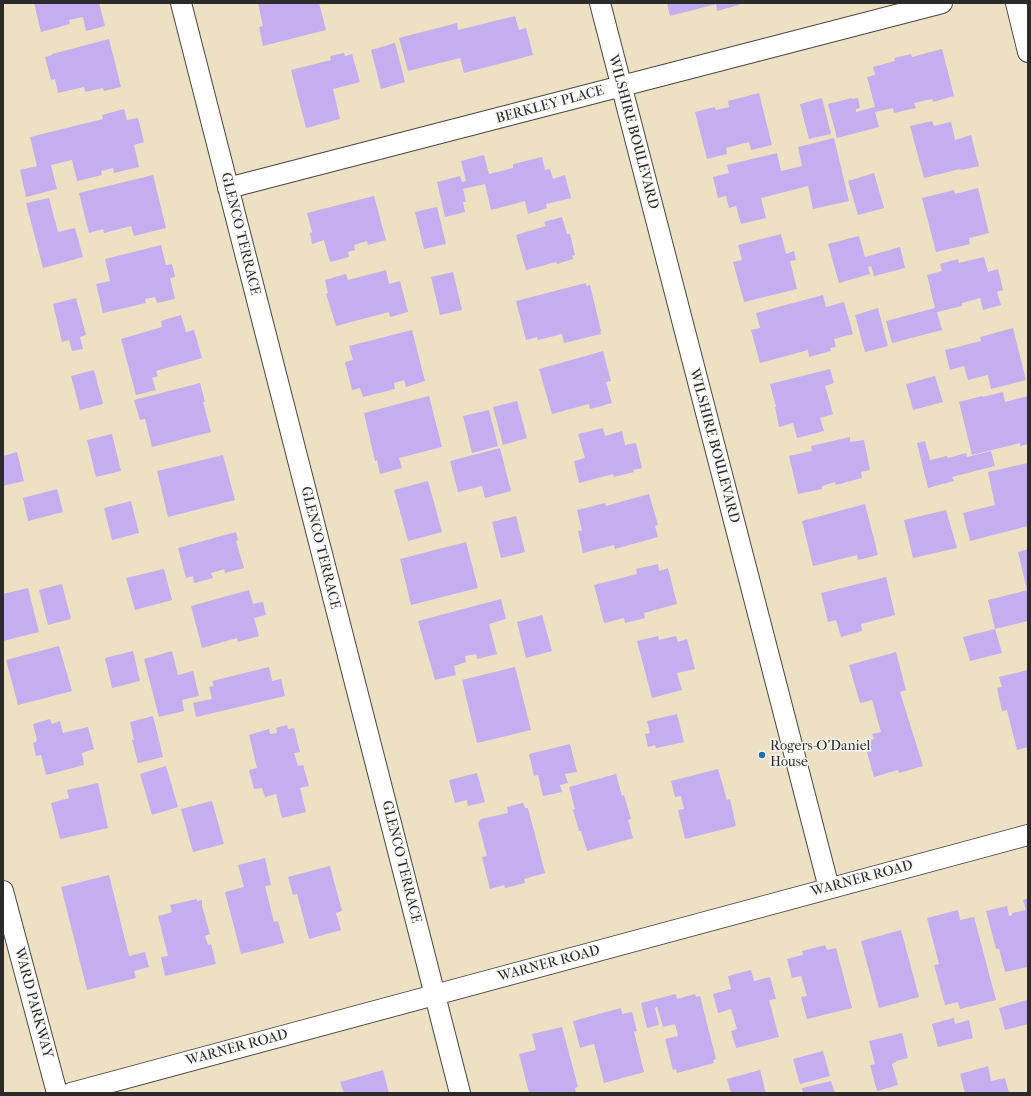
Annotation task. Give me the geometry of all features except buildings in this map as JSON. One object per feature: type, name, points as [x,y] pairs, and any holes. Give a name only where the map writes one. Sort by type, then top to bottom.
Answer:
[{"type":"street","name":"GLENCO TERRACE","points":[[181,3],[460,1093]]},
{"type":"street","name":"WILSHIRE BOULEVARD","points":[[600,3],[829,888]]},
{"type":"street","name":"BERKLEY PLACE","points":[[228,188],[942,3]]},
{"type":"street","points":[[1016,3],[1028,52]]},
{"type":"street","name":"WARNER ROAD","points":[[71,1093],[1028,835]]},
{"type":"street","name":"WARD PARKWAY","points":[[3,891],[57,1093]]},
{"type":"place","name":"Rogers-O'Daniel House","points":[[762,755]]}]
